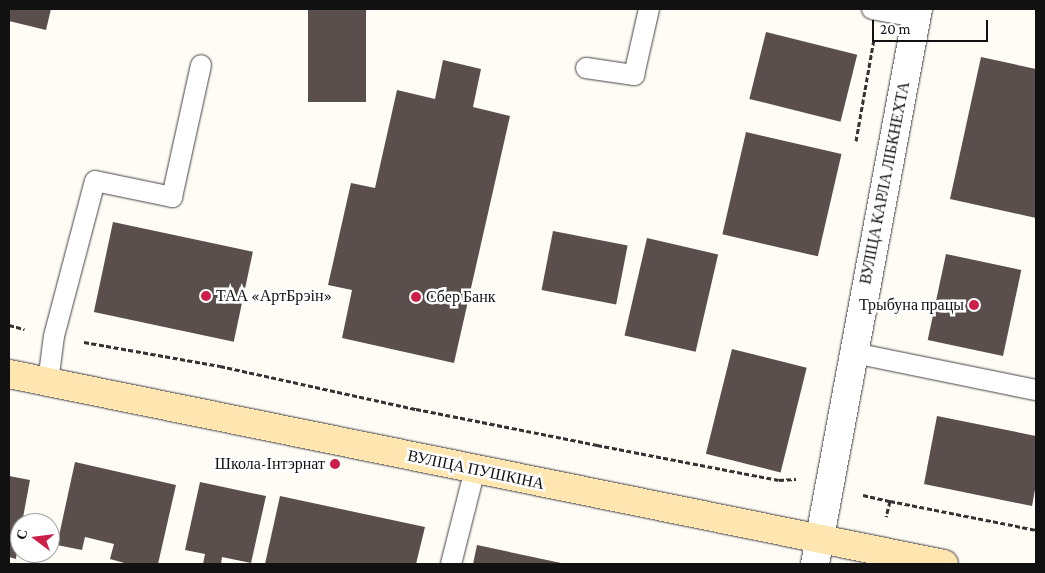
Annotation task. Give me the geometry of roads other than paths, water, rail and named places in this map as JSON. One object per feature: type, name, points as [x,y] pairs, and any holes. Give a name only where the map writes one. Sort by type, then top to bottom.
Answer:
[{"type":"main road","name":"ВУЛІЦА ПУШКІНА","points":[[9,374],[476,469],[817,552],[944,564]]},
{"type":"street","name":"ВУЛІЦА КАРЛА ЛІБКНЕХТА","points":[[817,552],[917,13]]},
{"type":"lane","points":[[586,68],[634,75],[649,9]]},
{"type":"lane","points":[[876,9],[917,13]]},
{"type":"lane","points":[[48,382],[54,336],[95,181],[172,198],[201,65]]},
{"type":"lane","points":[[854,353],[1036,390]]},
{"type":"lane","points":[[452,564],[476,469]]},
{"type":"place","name":"ТАА «АртБрэін»","points":[[206,296]]},
{"type":"place","name":"Сбер Банк","points":[[416,297]]},
{"type":"place","name":"Трыбуна працы","points":[[974,305]]},
{"type":"place","name":"Школа-Інтэрнат","points":[[335,464]]}]
